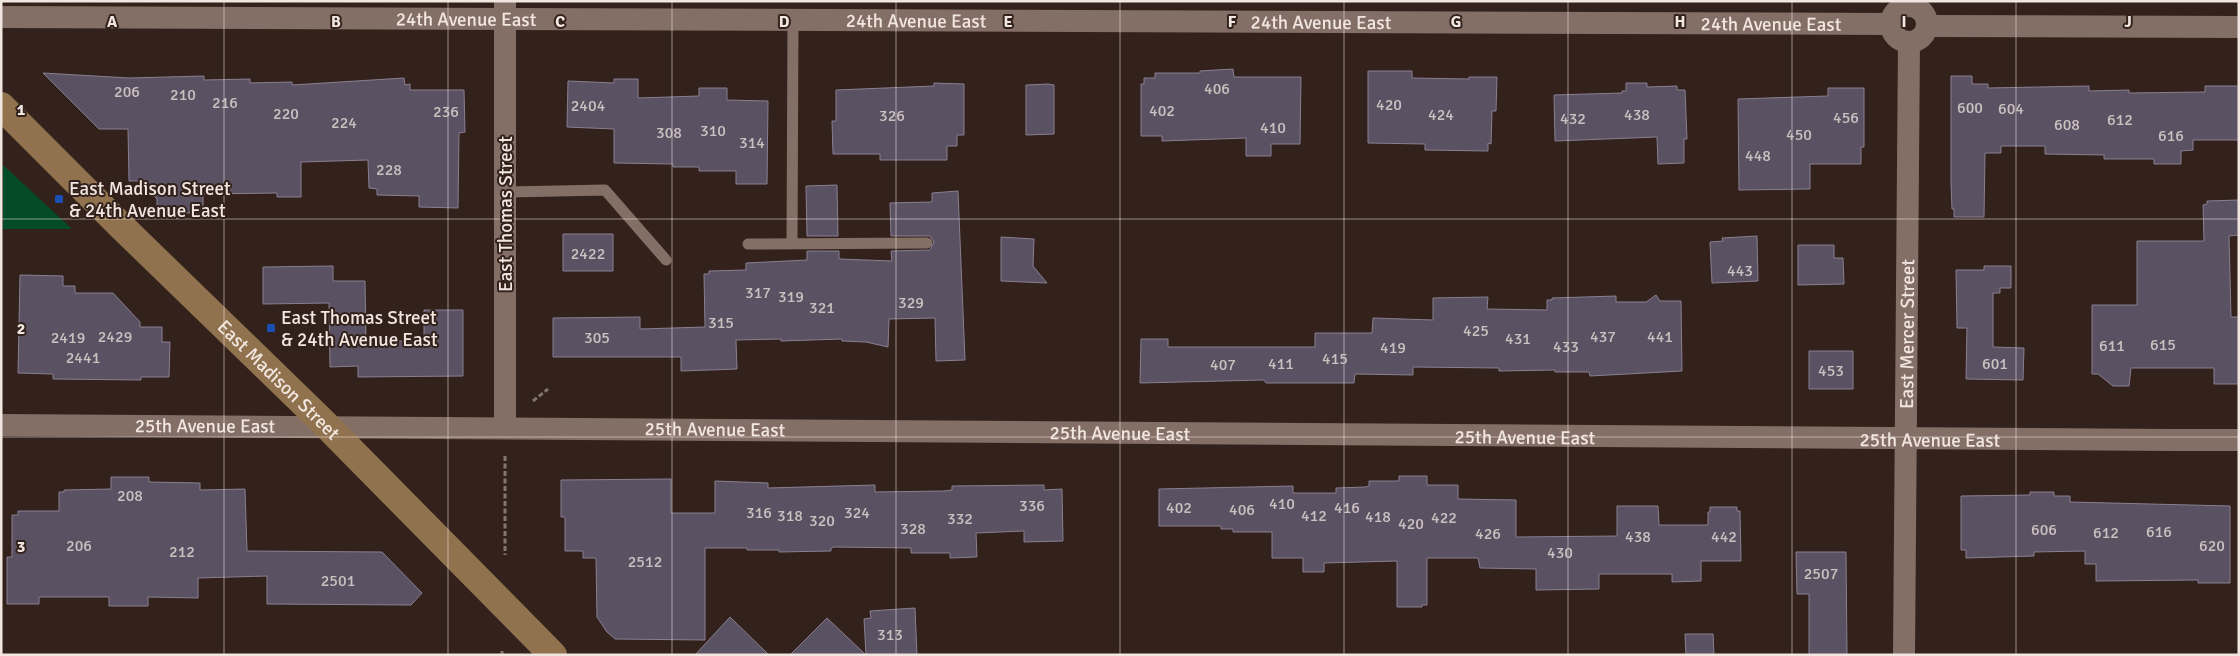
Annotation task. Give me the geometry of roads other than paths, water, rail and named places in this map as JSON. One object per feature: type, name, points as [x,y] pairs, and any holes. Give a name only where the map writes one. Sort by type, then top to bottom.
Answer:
[{"type":"main road","name":"East Madison Street","points":[[1,106],[325,424],[553,655]]},
{"type":"street","points":[[1909,4],[1923,12],[1927,26],[1923,36],[1918,40],[1909,42],[1896,37],[1891,24],[1897,11],[1909,4]]},
{"type":"street","name":"24th Avenue East","points":[[1,17],[505,9],[793,21],[1101,10],[1891,24]]},
{"type":"street","name":"East Thomas Street","points":[[505,9],[505,426]]},
{"type":"street","points":[[1927,26],[2239,27]]},
{"type":"street","name":"East Mercer Street","points":[[1904,655],[1909,42]]},
{"type":"street","name":"25th Avenue East","points":[[1,425],[325,424],[1906,440],[2239,440]]},
{"type":"lane","points":[[792,244],[793,21]]},
{"type":"lane","points":[[506,192],[605,190],[666,260]]},
{"type":"lane","points":[[748,244],[927,243]]},
{"type":"place","name":"East Madison Street & 24th Avenue East","points":[[59,199]]},
{"type":"place","name":"East Thomas Street & 24th Avenue East","points":[[271,328]]}]
